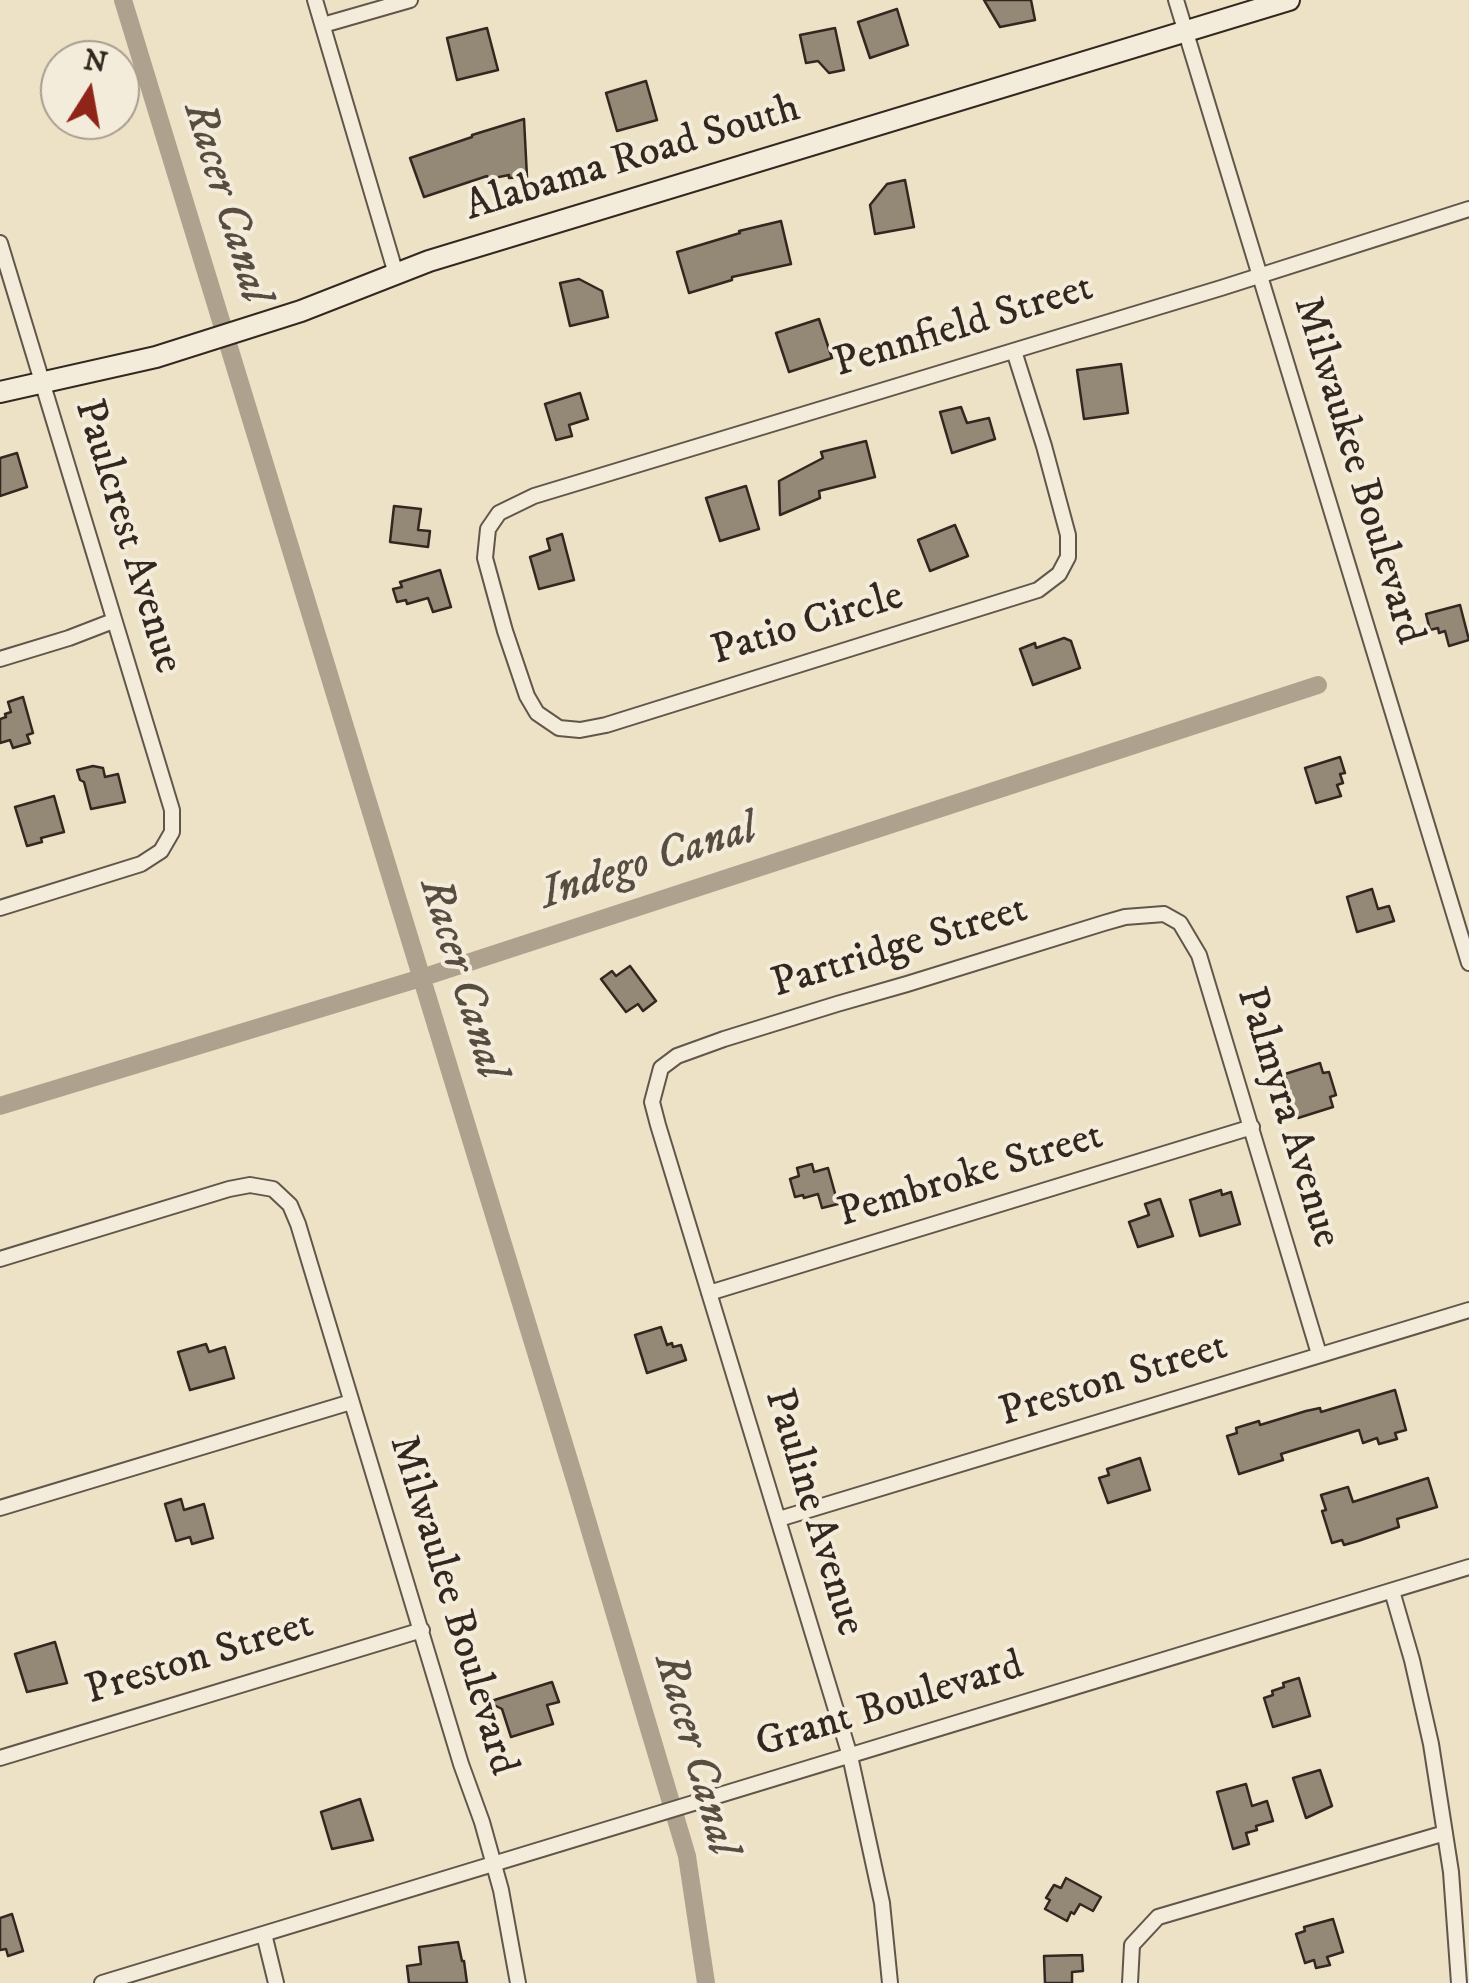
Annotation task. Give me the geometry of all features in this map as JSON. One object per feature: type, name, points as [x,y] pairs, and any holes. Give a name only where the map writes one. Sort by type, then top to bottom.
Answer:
[{"type":"street","points":[[315,0],[396,274]]},
{"type":"street","points":[[323,25],[410,0]]},
{"type":"street","name":"Milwaukee Boulevard","points":[[1176,0],[1468,959]]},
{"type":"street","name":"Alabama Road South","points":[[0,392],[126,364],[250,328],[429,261],[1290,0]]},
{"type":"street","name":"Pennfield Street","points":[[488,529],[499,513],[534,496],[1469,209]]},
{"type":"street","name":"Paulcrest Avenue","points":[[0,243],[172,810],[172,832],[161,851],[141,864],[0,908]]},
{"type":"street","name":"Patio Circle","points":[[488,529],[485,558],[490,579],[528,696],[536,713],[559,728],[580,730],[626,719],[1002,603],[1038,590],[1059,574],[1068,557],[1068,535],[1014,351]]},
{"type":"street","points":[[0,659],[113,621]]},
{"type":"street","name":"Partridge Street","points":[[662,1068],[677,1056],[724,1038],[1114,920],[1164,914]]},
{"type":"street","name":"Palmyra Avenue","points":[[1164,914],[1180,923],[1200,954],[1319,1354]]},
{"type":"street","name":"Pauline Avenue","points":[[662,1068],[652,1102],[850,1756],[882,1902],[890,1983]]},
{"type":"street","name":"Pembroke Street","points":[[710,1293],[1252,1126]]},
{"type":"street","name":"Milwaulee Boulevard","points":[[0,1259],[229,1188],[250,1185],[272,1190],[290,1205],[494,1864],[518,1983]]},
{"type":"street","name":"Preston Street","points":[[778,1519],[1469,1310]]},
{"type":"street","points":[[0,1508],[350,1402]]},
{"type":"street","name":"Grant Boulevard","points":[[102,1983],[1469,1567]]},
{"type":"street","points":[[1392,1591],[1431,1744],[1453,1889],[1459,1983]]},
{"type":"street","name":"Preston Street","points":[[0,1758],[422,1630]]},
{"type":"street","points":[[1130,1983],[1132,1945],[1158,1918],[1445,1834]]},
{"type":"street","points":[[264,1934],[276,1983]]},
{"type":"building","points":[[984,0],[1031,0],[1035,20],[1000,27]]},
{"type":"building","points":[[897,9],[908,45],[870,58],[858,22]]},
{"type":"building","points":[[487,28],[498,70],[457,80],[447,38]]},
{"type":"building","points":[[835,28],[844,70],[829,73],[818,61],[806,63],[800,35]]},
{"type":"building","points":[[646,81],[657,120],[617,131],[606,93]]},
{"type":"building","points":[[524,119],[527,177],[487,176],[424,197],[410,158]]},
{"type":"building","points":[[905,180],[914,227],[875,234],[870,205],[887,184]]},
{"type":"building","points":[[781,221],[791,264],[732,277],[689,293],[677,252]]},
{"type":"building","points":[[579,279],[602,291],[608,317],[570,326],[560,283]]},
{"type":"building","points":[[819,319],[832,358],[789,372],[776,333]]},
{"type":"building","points":[[1121,364],[1128,413],[1084,419],[1077,370]]},
{"type":"building","points":[[580,393],[588,419],[569,425],[572,436],[556,440],[545,404]]},
{"type":"building","points":[[961,407],[967,423],[989,418],[995,439],[952,453],[940,412]]},
{"type":"building","points":[[866,441],[875,477],[819,491],[820,498],[780,515],[779,481],[823,458],[821,452]]},
{"type":"building","points":[[17,453],[27,487],[0,496],[0,458]]},
{"type":"building","points":[[746,486],[759,529],[720,541],[706,498]]},
{"type":"building","points":[[394,506],[421,509],[418,530],[430,531],[428,547],[390,542]]},
{"type":"building","points":[[955,525],[968,556],[930,571],[918,540]]},
{"type":"building","points":[[562,534],[574,580],[539,589],[530,557],[550,550],[547,539]]},
{"type":"building","points":[[440,570],[451,607],[433,612],[428,598],[407,604],[406,600],[397,602],[393,589],[402,587],[400,582]]},
{"type":"building","points":[[1460,605],[1469,640],[1449,646],[1445,631],[1430,630],[1426,614]]},
{"type":"building","points":[[1064,638],[1071,641],[1080,668],[1033,685],[1020,649]]},
{"type":"building","points":[[23,697],[33,733],[27,735],[30,743],[13,748],[10,740],[0,743],[0,719],[11,712],[8,702]]},
{"type":"building","points":[[1340,757],[1345,773],[1340,774],[1343,783],[1337,785],[1341,796],[1316,803],[1305,768]]},
{"type":"building","points":[[103,768],[105,777],[118,774],[125,802],[91,809],[77,770]]},
{"type":"building","points":[[54,796],[64,832],[27,846],[15,807]]},
{"type":"building","points":[[1372,889],[1378,909],[1389,906],[1394,921],[1357,932],[1347,897]]},
{"type":"building","points":[[630,966],[656,1001],[643,1011],[638,1004],[626,1012],[601,979],[612,971],[616,976]]},
{"type":"building","points":[[1320,1063],[1323,1073],[1329,1072],[1336,1095],[1330,1097],[1333,1107],[1298,1118],[1284,1082],[1285,1074]]},
{"type":"building","points":[[812,1164],[814,1172],[828,1168],[838,1204],[822,1208],[818,1194],[795,1197],[790,1179],[799,1176],[797,1168]]},
{"type":"building","points":[[1221,1190],[1222,1195],[1231,1192],[1240,1224],[1200,1236],[1190,1200]]},
{"type":"building","points":[[1160,1199],[1173,1236],[1138,1247],[1129,1222],[1149,1215],[1145,1204]]},
{"type":"building","points":[[661,1327],[667,1345],[681,1345],[686,1360],[647,1373],[635,1335]]},
{"type":"building","points":[[206,1344],[209,1352],[225,1347],[234,1378],[190,1390],[178,1352]]},
{"type":"building","points":[[1395,1390],[1406,1430],[1395,1433],[1397,1439],[1379,1444],[1377,1438],[1363,1443],[1359,1430],[1281,1454],[1283,1460],[1239,1474],[1227,1436],[1237,1433],[1236,1428],[1320,1408],[1321,1412]]},
{"type":"building","points":[[1140,1458],[1150,1490],[1108,1503],[1099,1478],[1109,1475],[1107,1469]]},
{"type":"building","points":[[1428,1478],[1437,1507],[1397,1519],[1399,1527],[1344,1545],[1342,1540],[1332,1543],[1321,1495],[1348,1487],[1353,1502]]},
{"type":"building","points":[[181,1499],[184,1510],[204,1504],[213,1538],[192,1544],[190,1537],[176,1541],[165,1504]]},
{"type":"building","points":[[55,1642],[67,1683],[27,1692],[15,1654]]},
{"type":"building","points":[[1299,1678],[1310,1716],[1273,1727],[1264,1698],[1284,1687],[1283,1683]]},
{"type":"building","points":[[552,1682],[559,1702],[547,1705],[553,1724],[511,1737],[502,1709],[488,1702]]},
{"type":"building","points":[[1320,1770],[1332,1806],[1306,1818],[1293,1778]]},
{"type":"building","points":[[1246,1784],[1252,1806],[1267,1801],[1273,1821],[1246,1833],[1249,1844],[1233,1849],[1217,1792]]},
{"type":"building","points":[[360,1799],[373,1840],[332,1849],[321,1812]]},
{"type":"building","points":[[1066,1878],[1101,1897],[1093,1911],[1080,1904],[1067,1921],[1045,1909],[1054,1885],[1061,1888]]},
{"type":"building","points":[[12,1914],[23,1951],[8,1956],[6,1949],[0,1950],[0,1918]]},
{"type":"building","points":[[1333,1919],[1343,1952],[1327,1957],[1330,1965],[1316,1968],[1314,1960],[1305,1963],[1296,1934],[1305,1931],[1304,1927]]},
{"type":"building","points":[[458,1942],[467,1983],[409,1983],[407,1966],[421,1964],[419,1947]]},
{"type":"building","points":[[1082,1955],[1083,1971],[1072,1972],[1072,1983],[1045,1983],[1044,1956]]},
{"type":"waterway","name":"Racer Canal","points":[[123,0],[687,1856],[706,1983]]},
{"type":"waterway","name":"Indego Canal","points":[[0,1106],[421,978],[1318,685]]}]
